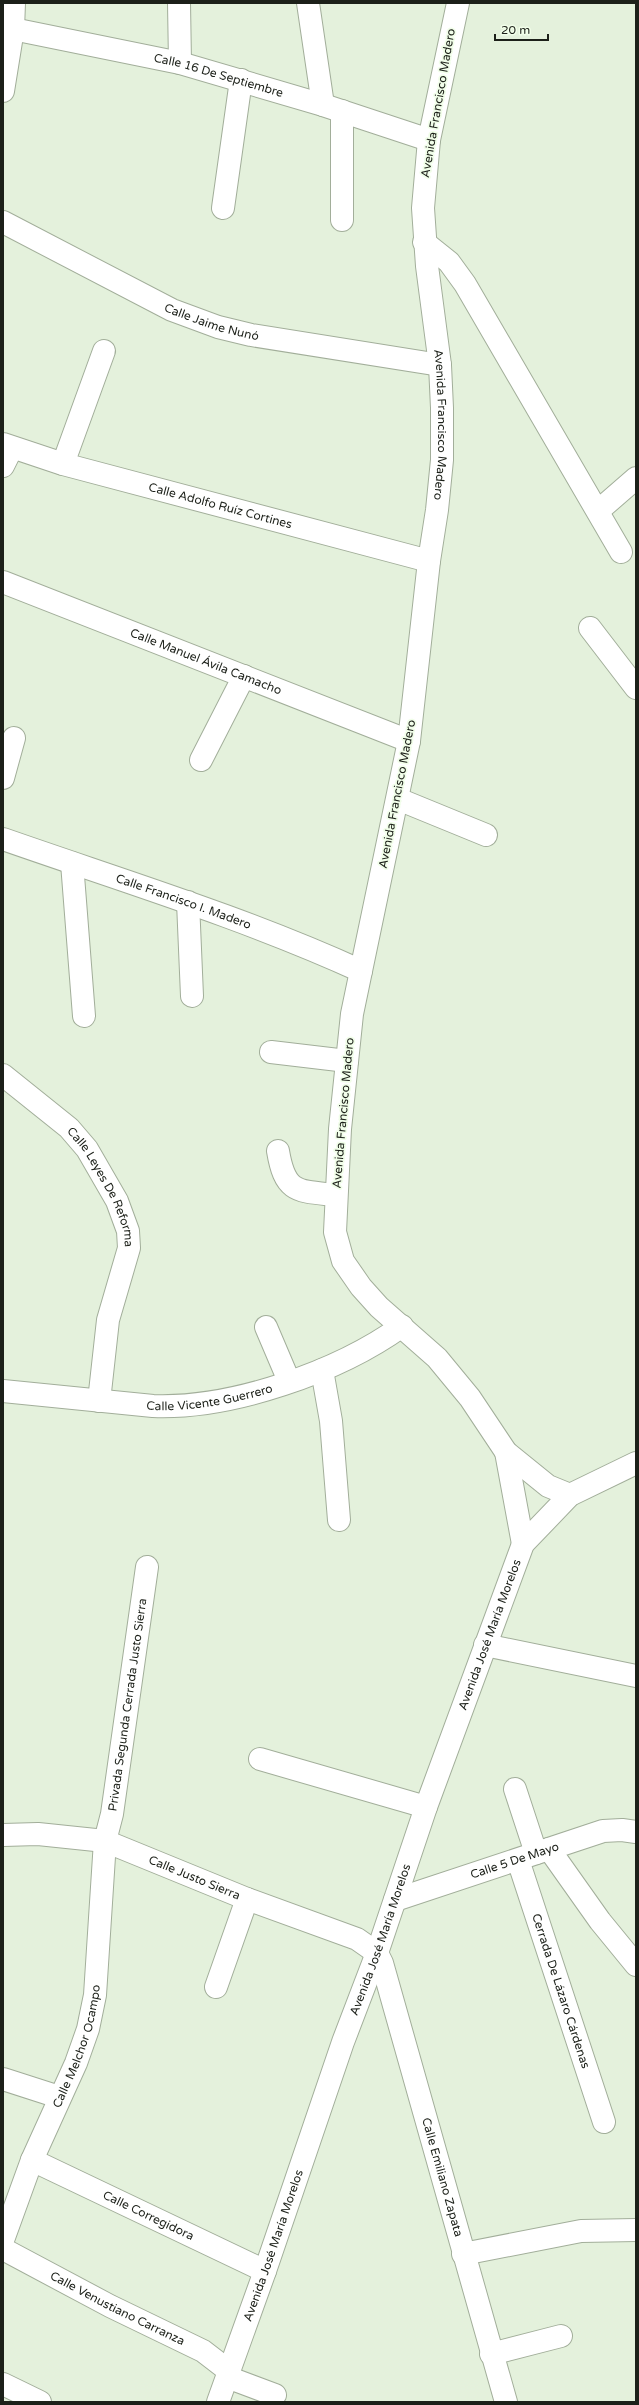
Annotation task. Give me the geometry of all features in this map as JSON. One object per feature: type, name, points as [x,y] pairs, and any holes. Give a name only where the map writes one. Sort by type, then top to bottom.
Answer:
[{"type":"street","points":[[3,91],[8,28],[14,3]]},
{"type":"street","points":[[179,3],[180,63]]},
{"type":"street","points":[[308,3],[332,108],[342,220]]},
{"type":"street","name":"Avenida Francisco Madero","points":[[458,3],[429,140],[424,201],[424,242],[440,365],[442,460],[437,510],[429,561],[409,741],[352,1014],[336,1195],[335,1232],[343,1261],[361,1287],[437,1358],[466,1392],[506,1452],[548,1486],[570,1495]]},
{"type":"street","name":"Calle 16 De Septiembre","points":[[8,28],[180,63],[332,108],[429,140]]},
{"type":"street","points":[[223,208],[241,80]]},
{"type":"street","name":"Calle Jaime Nunó","points":[[3,222],[172,310],[218,328],[251,336],[440,365]]},
{"type":"street","points":[[424,242],[449,262],[466,284],[621,552]]},
{"type":"street","points":[[63,464],[104,352]]},
{"type":"street","name":"Calle Adolfo Ruíz Cortines","points":[[6,453],[63,464],[429,561]]},
{"type":"street","points":[[598,511],[636,478]]},
{"type":"street","name":"Calle Manuel Ávila Camacho","points":[[3,582],[409,741]]},
{"type":"street","points":[[590,628],[636,688]]},
{"type":"street","points":[[201,760],[244,676]]},
{"type":"street","points":[[3,778],[14,738]]},
{"type":"street","points":[[398,799],[486,835]]},
{"type":"street","name":"Calle Francisco I. Madero","points":[[3,839],[188,902],[298,942],[361,971]]},
{"type":"street","points":[[72,863],[84,1016]]},
{"type":"street","points":[[188,902],[192,996]]},
{"type":"street","points":[[271,1052],[347,1061]]},
{"type":"street","name":"Calle Leyes De Reforma","points":[[3,1075],[68,1128],[87,1149],[117,1201],[128,1231],[129,1248],[108,1320],[99,1401]]},
{"type":"street","points":[[278,1150],[281,1171],[290,1184],[302,1191],[336,1195]]},
{"type":"street","name":"Calle Vicente Guerrero","points":[[3,1390],[99,1401],[177,1407],[229,1399],[322,1370],[387,1337],[402,1326]]},
{"type":"street","points":[[266,1327],[289,1381]]},
{"type":"street","points":[[322,1370],[331,1421],[339,1520]]},
{"type":"street","name":"Avenida Francisco Madero","points":[[506,1452],[523,1544]]},
{"type":"street","points":[[570,1495],[636,1463]]},
{"type":"street","name":"Avenida José María Morelos","points":[[218,2402],[265,2271],[343,2042],[377,1953],[426,1807],[484,1645],[523,1544],[570,1495]]},
{"type":"street","name":"Privada Segunda Cerrada Justo Sierra","points":[[105,1841],[112,1814],[147,1567]]},
{"type":"street","points":[[484,1645],[636,1676]]},
{"type":"street","points":[[260,1759],[426,1807]]},
{"type":"street","name":"Cerrada De Lázaro Cárdenas","points":[[515,1788],[534,1854],[604,2122]]},
{"type":"street","name":"Calle 5 De Mayo","points":[[395,1900],[603,1831],[618,1830],[636,1832]]},
{"type":"street","name":"Calle Justo Sierra","points":[[3,1835],[38,1834],[105,1841],[247,1899],[357,1940],[377,1953]]},
{"type":"street","name":"Calle Melchor Ocampo","points":[[3,2240],[32,2160],[59,2097],[76,2063],[88,2029],[93,2002],[105,1841]]},
{"type":"street","points":[[534,1854],[600,1921],[636,1964]]},
{"type":"street","points":[[216,1987],[247,1899]]},
{"type":"street","name":"Calle Emiliano Zapata","points":[[377,1953],[382,1963],[491,2354],[506,2402]]},
{"type":"street","points":[[3,2079],[59,2097]]},
{"type":"street","name":"Calle Corregidora","points":[[32,2160],[265,2271]]},
{"type":"street","points":[[463,2254],[581,2231],[636,2230]]},
{"type":"street","name":"Calle Venustiano Carranza","points":[[3,2249],[203,2351],[228,2374],[275,2395]]},
{"type":"street","points":[[491,2354],[561,2336]]},
{"type":"street","points":[[3,2384],[40,2402]]}]
